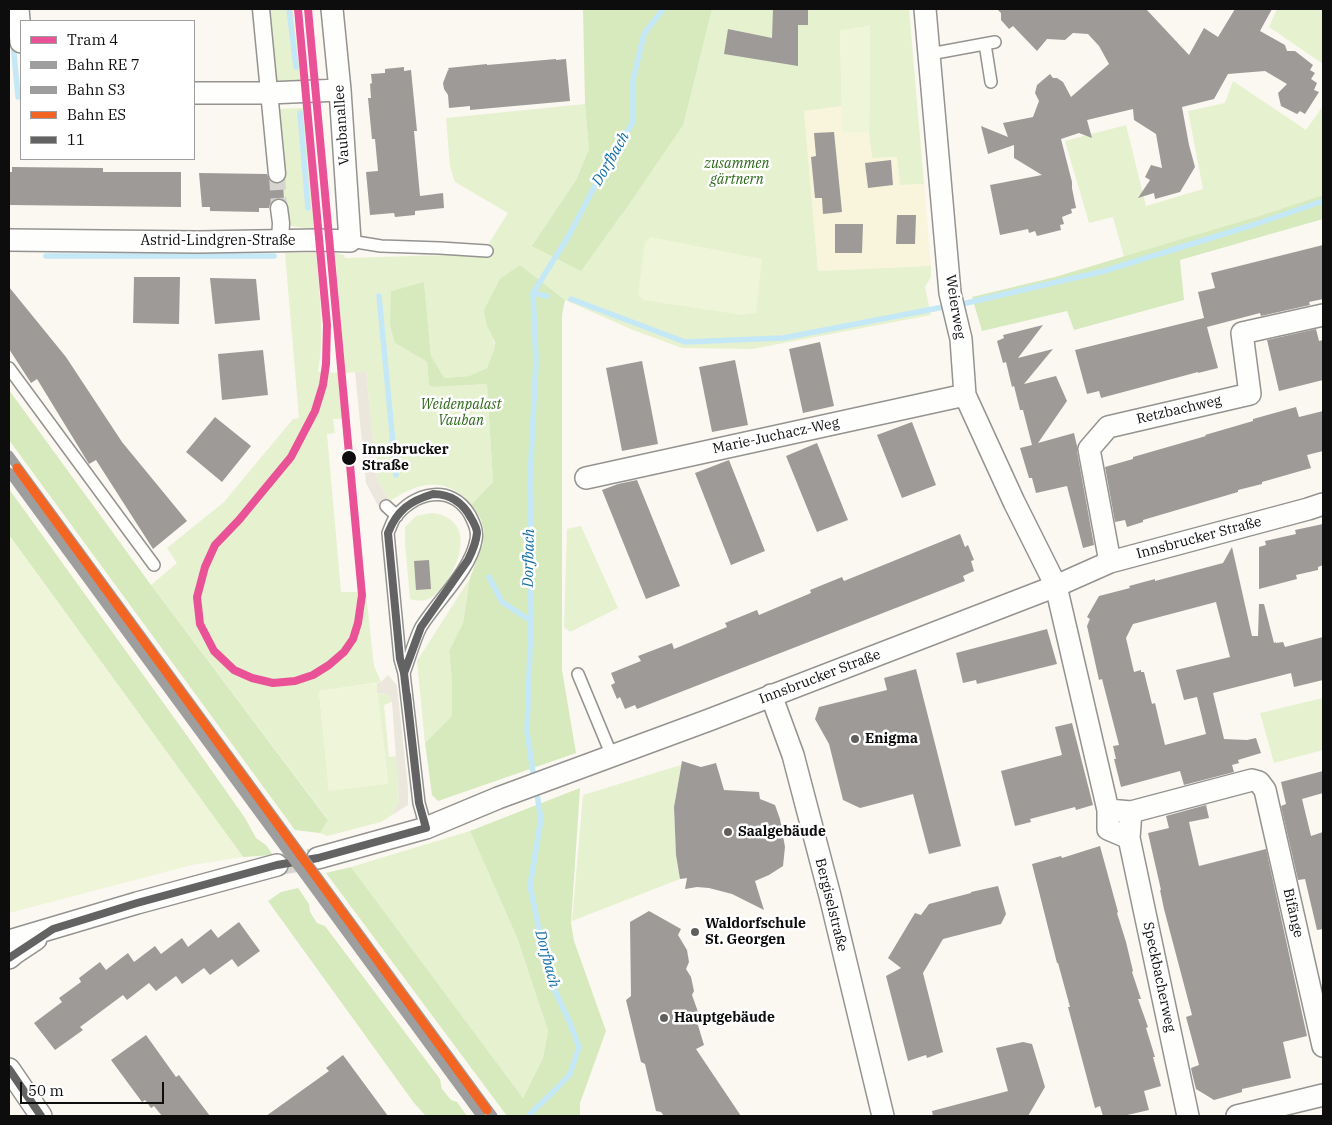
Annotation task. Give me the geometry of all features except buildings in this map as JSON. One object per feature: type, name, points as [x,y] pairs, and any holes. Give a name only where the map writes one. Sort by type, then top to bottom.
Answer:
[{"type":"street","points":[[18,9],[20,31]]},
{"type":"street","points":[[261,9],[277,174]]},
{"type":"street","name":"Vaubanallee","points":[[332,9],[340,90],[350,241]]},
{"type":"street","name":"Weierweg","points":[[925,9],[953,306],[961,339],[965,395],[1014,502],[1056,586]]},
{"type":"street","points":[[195,93],[340,90]]},
{"type":"street","points":[[279,208],[281,223],[280,241]]},
{"type":"street","name":"Astrid-Lindgren-Straße","points":[[9,240],[350,241]]},
{"type":"street","name":"Retzbachweg","points":[[1110,562],[1089,449],[1108,426],[1250,394],[1242,333],[1323,315]]},
{"type":"street","name":"Marie-Juchacz-Weg","points":[[586,478],[965,395]]},
{"type":"street","name":"Innsbrucker Straße","points":[[318,858],[426,828],[498,798],[709,720],[1056,586],[1110,562],[1323,504]]},
{"type":"street","points":[[1056,586],[1108,810],[1108,829],[1129,838]]},
{"type":"street","name":"Bergiselstraße","points":[[771,695],[793,755],[830,896],[883,1116]]},
{"type":"street","name":"Bifänge","points":[[1131,812],[1252,780],[1259,782],[1265,790],[1323,1046]]},
{"type":"street","points":[[1108,810],[1131,812]]},
{"type":"street","name":"Speckbacherweg","points":[[1131,812],[1129,838],[1188,1116]]},
{"type":"street","points":[[9,941],[137,903],[278,865]]},
{"type":"street","points":[[9,958],[53,929]]},
{"type":"street","points":[[9,1069],[38,1115]]},
{"type":"street","points":[[1237,1116],[1323,1096]]},
{"type":"lane","points":[[930,54],[990,43],[991,82]]},
{"type":"lane","name":"Astrid-Lindgren-Straße","points":[[350,241],[381,246],[487,251]]},
{"type":"lane","points":[[9,368],[154,565]]},
{"type":"lane","points":[[404,673],[421,628],[458,577],[474,548],[476,539],[477,531],[467,510],[450,497],[441,494],[432,494],[410,503],[393,521],[388,533],[400,659],[404,673],[419,803],[426,828]]},
{"type":"lane","points":[[386,506],[397,516]]},
{"type":"lane","points":[[578,674],[612,756]]},
{"type":"shaded area","points":[[842,106],[842,133],[869,132],[872,158],[897,157],[900,185],[924,184],[931,266],[818,271],[804,111]]},
{"type":"shaded area","points":[[366,371],[377,480],[390,501],[382,513],[366,483],[355,372]]},
{"type":"shaded area","points":[[388,675],[397,687],[408,788],[408,805],[392,815],[399,801],[392,702],[388,694],[377,693],[377,683],[381,682]]},
{"type":"green space","points":[[269,9],[293,9],[301,84],[276,83]]},
{"type":"green space","points":[[583,9],[712,9],[683,125],[581,271],[532,246],[576,180],[589,149],[585,104]]},
{"type":"green space","points":[[712,9],[909,9],[924,184],[900,185],[897,157],[872,158],[869,132],[870,26],[840,31],[842,106],[804,111],[818,271],[931,266],[931,277],[925,287],[931,315],[752,349],[682,348],[633,330],[565,300],[520,265],[487,326],[493,338],[494,347],[487,368],[469,376],[443,378],[431,356],[424,282],[392,291],[395,343],[427,362],[429,386],[487,384],[493,482],[471,505],[461,495],[451,489],[433,485],[415,488],[390,501],[377,480],[366,371],[345,373],[335,253],[344,255],[345,258],[482,254],[508,213],[455,182],[450,167],[446,118],[585,104],[589,149],[576,180],[533,245],[616,222],[682,125]]},
{"type":"green space","points":[[1277,9],[1323,9],[1323,64],[1269,27]]},
{"type":"green space","points":[[870,26],[869,132],[842,133],[840,30]]},
{"type":"green space","points":[[1233,81],[1306,130],[1323,106],[1323,195],[1124,257],[1113,217],[1089,223],[1065,141],[1126,125],[1146,206],[1203,189],[1188,111],[1225,103]]},
{"type":"green space","points":[[303,108],[314,229],[290,226],[285,208],[277,109]]},
{"type":"green space","points":[[1323,195],[1323,219],[1180,260],[1184,300],[1074,330],[1067,311],[982,331],[972,297],[1055,277]]},
{"type":"green space","points":[[651,237],[762,259],[756,313],[742,315],[643,300],[638,294],[645,242]]},
{"type":"green space","points":[[285,253],[316,253],[321,327],[318,372],[340,373],[344,419],[333,419],[335,433],[327,434],[341,592],[366,592],[374,666],[381,682],[319,691],[329,790],[388,780],[377,693],[388,694],[392,702],[384,705],[389,757],[396,756],[399,801],[392,815],[381,822],[327,836],[320,833],[328,819],[151,585],[177,563],[167,548],[224,502],[293,419],[299,418]]},
{"type":"green space","points":[[520,265],[565,300],[562,315],[562,670],[576,753],[438,801],[432,795],[425,743],[452,716],[452,680],[449,651],[463,623],[470,578],[483,544],[484,531],[481,520],[471,505],[493,482],[487,384],[429,386],[427,362],[395,343],[390,325],[391,291],[424,282],[431,356],[444,378],[469,376],[487,368],[494,350],[495,342],[487,326],[484,310],[500,279]]},
{"type":"green space","points":[[9,390],[151,585],[328,820],[320,833],[295,830],[9,440]]},
{"type":"green space","points":[[9,489],[188,737],[245,818],[256,838],[266,845],[273,855],[243,857],[9,535]]},
{"type":"green space","points":[[432,513],[443,515],[454,523],[459,532],[461,543],[459,554],[449,577],[435,595],[426,600],[413,600],[410,599],[405,527],[416,516]]},
{"type":"green space","points":[[581,526],[618,608],[570,632],[564,627],[567,529]]},
{"type":"green space","points":[[9,535],[243,857],[192,865],[9,913]]},
{"type":"green space","points":[[470,578],[463,623],[449,651],[452,680],[452,716],[425,743],[417,661]]},
{"type":"green space","points":[[377,683],[388,784],[329,791],[319,691]]},
{"type":"green space","points":[[1323,698],[1323,750],[1274,763],[1260,713]]},
{"type":"green space","points":[[681,765],[674,807],[676,855],[680,879],[572,921],[583,795]]},
{"type":"green space","points":[[580,788],[571,923],[574,941],[606,1031],[580,1103],[580,1116],[507,1116],[326,873],[351,867],[523,1098],[543,1058],[548,1031],[518,940],[470,831]]},
{"type":"green space","points":[[470,831],[518,940],[548,1031],[543,1058],[523,1098],[351,867]]},
{"type":"green space","points":[[298,888],[309,904],[310,912],[317,923],[325,926],[440,1079],[442,1089],[451,1100],[457,1102],[467,1116],[426,1116],[414,1103],[268,901],[281,892]]},
{"type":"waterway","points":[[289,9],[296,67]]},
{"type":"waterway","name":"Dorfbach","points":[[534,779],[527,731],[531,621],[530,480],[536,361],[533,293],[568,237],[600,176],[633,122],[633,80],[644,34],[663,9]]},
{"type":"waterway","points":[[13,43],[18,97]]},
{"type":"waterway","points":[[300,113],[308,208]]},
{"type":"waterway","points":[[958,305],[1104,271],[1256,224],[1323,201]]},
{"type":"waterway","points":[[46,256],[274,256]]},
{"type":"waterway","points":[[533,293],[547,296]]},
{"type":"waterway","points":[[379,296],[396,475]]},
{"type":"waterway","points":[[571,299],[685,342],[783,338],[949,306]]},
{"type":"waterway","points":[[489,577],[502,602],[531,621]]},
{"type":"waterway","name":"Dorfbach","points":[[530,1114],[570,1074],[579,1047],[549,978],[530,886],[541,819],[536,788]]},
{"type":"tunnel","points":[[277,174],[279,208]]},
{"type":"tunnel","points":[[277,865],[318,858]]},
{"type":"tram line","name":"4","points":[[298,9],[327,325],[326,364],[323,385],[315,411],[291,457],[239,520],[215,545],[205,567],[197,597],[200,624],[214,651],[234,670],[252,678],[273,683],[295,681],[313,675],[329,665],[344,652],[353,639],[358,623],[362,595],[308,9]]},
{"type":"transit line","points":[[9,455],[493,1116]]},
{"type":"transit line","name":"11","points":[[433,494],[439,494],[456,500],[468,513],[477,531],[474,547],[468,560],[421,627],[404,673],[400,659],[388,533],[400,512],[411,503],[433,494]]},
{"type":"transit line","name":"11","points":[[404,673],[419,803],[426,828]]},
{"type":"transit line","name":"11","points":[[407,695],[419,803],[426,828]]},
{"type":"transit line","name":"11","points":[[9,958],[53,929],[137,903],[277,865],[318,858],[426,828]]},
{"type":"transit line","name":"11","points":[[9,1069],[41,1116]]},
{"type":"rail line","name":"ES","points":[[17,468],[487,1110]]},
{"type":"rail line","name":"S3","points":[[9,472],[481,1116]]},
{"type":"place","name":"Innsbrucker Straße","points":[[349,458]]},
{"type":"place","name":"Enigma","points":[[855,739]]},
{"type":"place","name":"Saalgebäude","points":[[728,832]]},
{"type":"place","name":"Waldorfschule St. Georgen","points":[[695,932]]},
{"type":"place","name":"Hauptgebäude","points":[[664,1018]]},
{"type":"park label","name":"zusammen gärtnern","points":[[737,172]]},
{"type":"park label","name":"Weidenpalast Vauban","points":[[461,414]]}]
